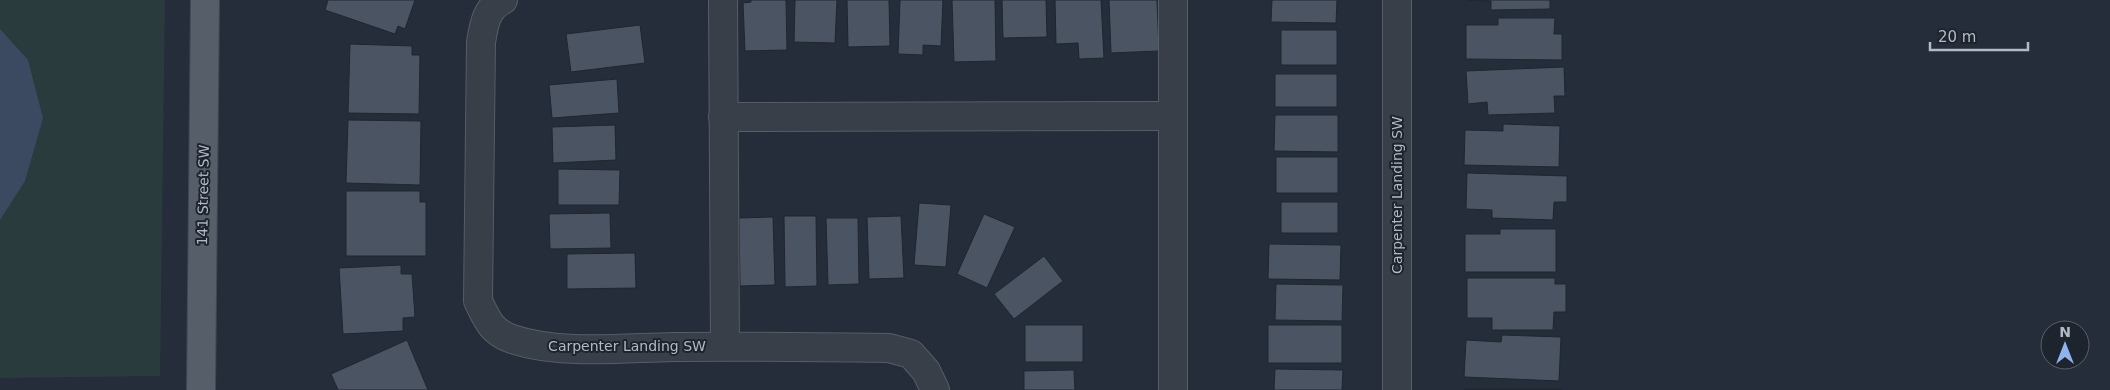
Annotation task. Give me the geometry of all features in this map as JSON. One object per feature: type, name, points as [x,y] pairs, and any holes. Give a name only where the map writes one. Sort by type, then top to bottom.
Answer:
[{"type":"main road","name":"141 Street SW","points":[[201,390],[205,0]]},
{"type":"street","name":"Carpenter Landing SW","points":[[503,0],[496,4],[484,21],[481,42],[478,301],[490,326],[510,338],[537,345],[571,348],[725,346],[889,348],[911,354],[926,371],[935,390]]},
{"type":"street","points":[[723,0],[725,346]]},
{"type":"street","points":[[1173,0],[1173,390]]},
{"type":"street","name":"Carpenter Landing SW","points":[[1397,0],[1397,390]]},
{"type":"street","points":[[723,117],[1172,116]]},
{"type":"shaded area","points":[[0,0],[165,0],[160,376],[0,378]]},
{"type":"water","points":[[0,29],[28,60],[43,118],[25,181],[0,220]]},
{"type":"building","points":[[328,0],[415,0],[405,29],[398,26],[395,34],[325,10]]},
{"type":"building","points":[[751,0],[786,0],[787,50],[745,51],[743,3],[751,2]]},
{"type":"building","points":[[795,0],[837,0],[835,43],[794,42]]},
{"type":"building","points":[[847,0],[889,0],[890,46],[848,47]]},
{"type":"building","points":[[900,0],[943,0],[941,46],[923,45],[923,55],[898,54]]},
{"type":"building","points":[[952,0],[995,0],[996,61],[954,62]]},
{"type":"building","points":[[1002,0],[1046,0],[1047,37],[1003,38]]},
{"type":"building","points":[[1055,0],[1101,0],[1104,58],[1079,59],[1078,43],[1056,44]]},
{"type":"building","points":[[1109,0],[1157,0],[1159,51],[1111,53]]},
{"type":"building","points":[[1272,0],[1337,0],[1336,23],[1271,22]]},
{"type":"building","points":[[1467,0],[1550,0],[1550,9],[1491,10],[1491,1]]},
{"type":"building","points":[[1498,18],[1555,18],[1554,34],[1562,34],[1562,60],[1466,59],[1466,25],[1498,25]]},
{"type":"building","points":[[640,25],[645,63],[571,72],[566,34]]},
{"type":"building","points":[[1281,30],[1337,30],[1337,65],[1281,65]]},
{"type":"building","points":[[350,44],[412,46],[412,55],[420,55],[419,114],[348,113]]},
{"type":"building","points":[[1564,67],[1565,96],[1554,96],[1555,113],[1488,115],[1487,102],[1468,104],[1466,71]]},
{"type":"building","points":[[1275,74],[1337,74],[1337,107],[1275,107]]},
{"type":"building","points":[[617,79],[619,113],[552,118],[549,85]]},
{"type":"building","points":[[1275,115],[1338,115],[1338,152],[1274,151]]},
{"type":"building","points":[[348,120],[421,121],[420,185],[346,183]]},
{"type":"building","points":[[1503,124],[1560,126],[1559,167],[1464,165],[1465,130],[1503,131]]},
{"type":"building","points":[[615,125],[616,160],[553,163],[552,127]]},
{"type":"building","points":[[1276,157],[1338,157],[1338,193],[1276,193]]},
{"type":"building","points":[[558,169],[620,170],[619,205],[558,205]]},
{"type":"building","points":[[1467,173],[1567,176],[1567,202],[1554,202],[1553,220],[1492,218],[1492,210],[1466,209]]},
{"type":"building","points":[[346,191],[420,191],[420,202],[426,202],[426,256],[346,256]]},
{"type":"building","points":[[1281,202],[1338,202],[1338,233],[1281,233]]},
{"type":"building","points":[[919,203],[951,205],[946,267],[914,265]]},
{"type":"building","points":[[610,213],[611,248],[550,249],[549,214]]},
{"type":"building","points":[[984,214],[1015,227],[987,288],[957,274]]},
{"type":"building","points":[[784,216],[816,216],[817,286],[785,287]]},
{"type":"building","points":[[901,216],[904,278],[869,279],[867,217]]},
{"type":"building","points":[[773,217],[775,285],[740,286],[739,218]]},
{"type":"building","points":[[826,218],[858,218],[859,284],[828,285]]},
{"type":"building","points":[[1500,229],[1556,229],[1556,272],[1465,272],[1465,234],[1500,234]]},
{"type":"building","points":[[1269,244],[1341,245],[1340,280],[1268,279]]},
{"type":"building","points":[[635,253],[636,288],[567,289],[567,254]]},
{"type":"building","points":[[1044,256],[1063,281],[1014,319],[994,294]]},
{"type":"building","points":[[401,265],[401,274],[412,274],[415,317],[403,318],[403,331],[343,334],[339,268]]},
{"type":"building","points":[[1467,278],[1555,278],[1555,284],[1566,284],[1566,312],[1554,312],[1553,330],[1492,330],[1492,318],[1467,318]]},
{"type":"building","points":[[1276,284],[1343,285],[1342,321],[1275,320]]},
{"type":"building","points":[[1025,325],[1083,325],[1083,362],[1025,362]]},
{"type":"building","points":[[1268,325],[1342,325],[1342,363],[1268,363]]},
{"type":"building","points":[[1502,335],[1561,337],[1559,381],[1464,377],[1466,340],[1501,342]]},
{"type":"building","points":[[407,340],[428,390],[338,390],[331,374]]},
{"type":"building","points":[[1275,369],[1343,370],[1342,390],[1274,390]]},
{"type":"building","points":[[1074,370],[1075,390],[1024,390],[1024,371]]},
{"type":"building","points":[[1561,389],[1561,390],[1465,390]]}]
